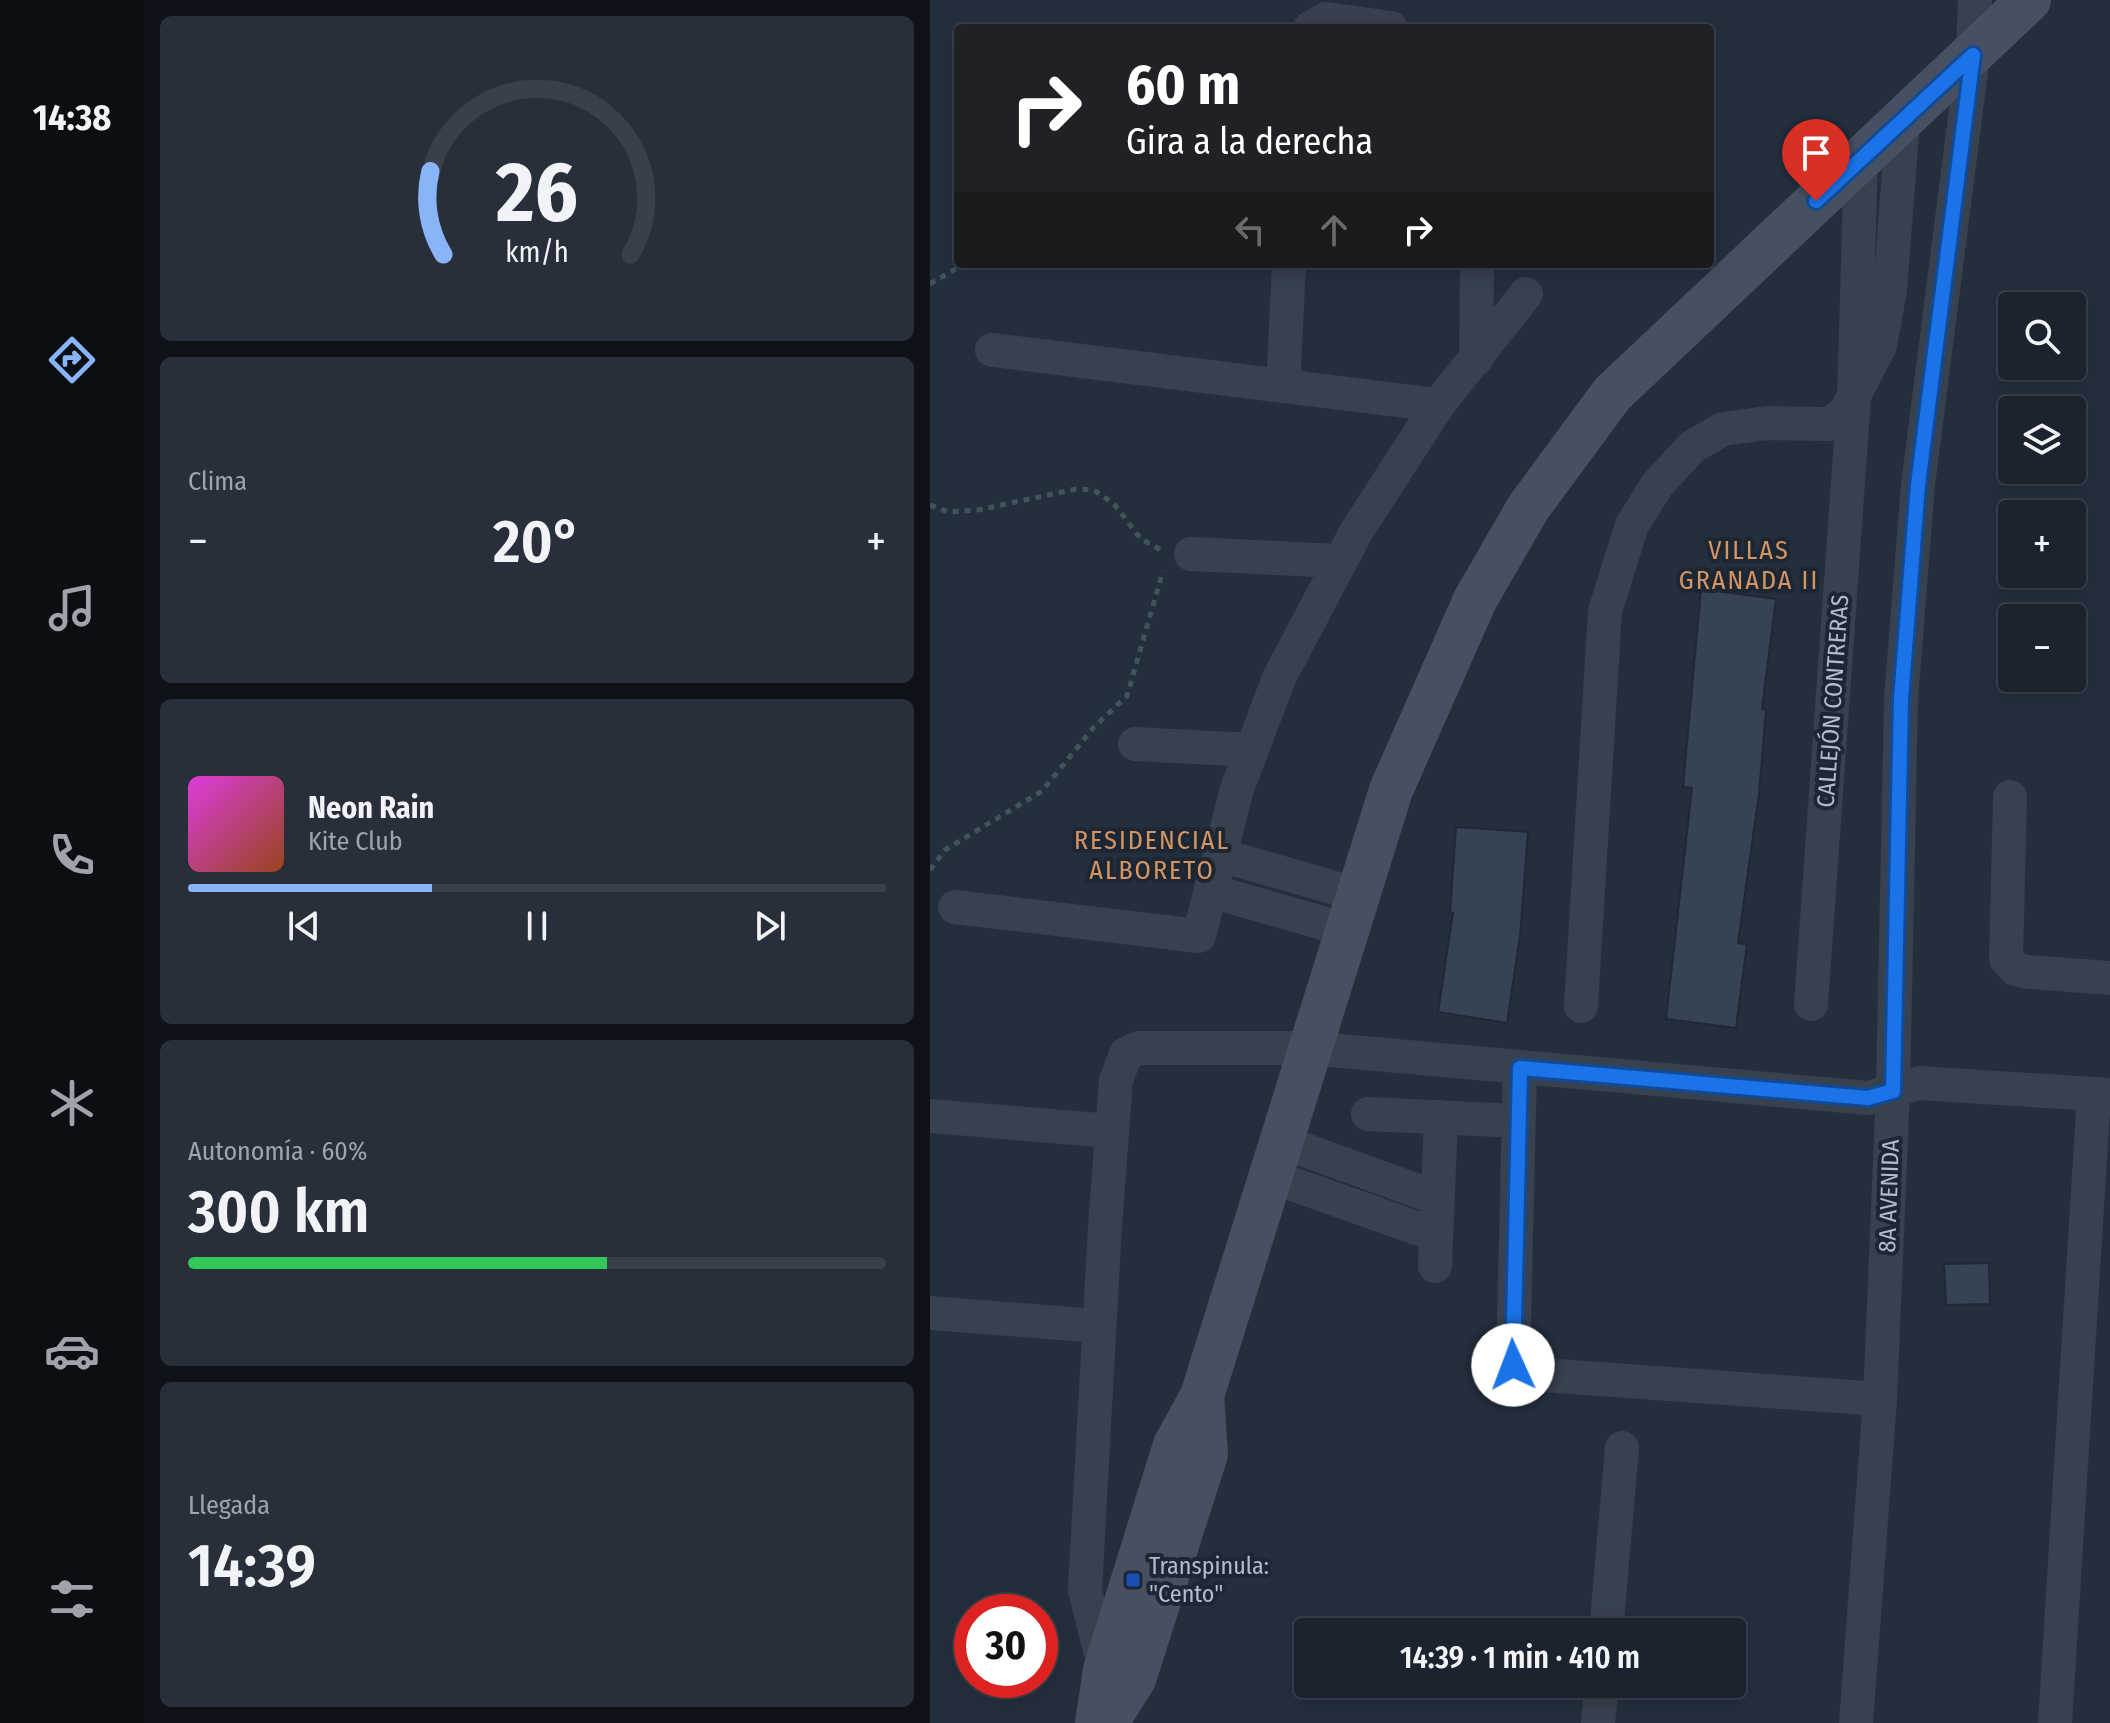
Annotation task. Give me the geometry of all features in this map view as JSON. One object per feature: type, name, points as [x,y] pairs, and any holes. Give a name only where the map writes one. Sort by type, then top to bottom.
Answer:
[{"type":"main road","points":[[1097,1723],[1105,1670],[1175,1445],[1202,1396],[1308,1048],[1391,790],[1436,681],[1475,600],[1528,508],[1612,394],[2029,0]]},
{"type":"main road","points":[[1106,1723],[1134,1679],[1206,1454],[1202,1396]]},
{"type":"street","name":"8A AVENIDA","points":[[1856,1723],[1880,1399],[1893,1091],[1901,699],[1918,485],[1973,55],[1975,0]]},
{"type":"street","points":[[1317,24],[1326,19],[1362,24]]},
{"type":"street","name":"CALLEJÓN CONTRERAS","points":[[1854,398],[1880,346],[1890,290],[1903,120]]},
{"type":"street","name":"CALLEJÓN CONTRERAS","points":[[1811,1004],[1854,398],[1861,158]]},
{"type":"street","points":[[1283,386],[1289,268]]},
{"type":"street","points":[[1476,359],[1477,268]]},
{"type":"street","points":[[955,907],[1199,936],[1237,789],[1279,678],[1340,561],[1438,405],[1526,294]]},
{"type":"street","points":[[992,350],[1438,405]]},
{"type":"street","points":[[1581,1006],[1605,611],[1632,525],[1657,485],[1692,447],[1723,429],[1767,423],[1829,424],[1845,413],[1854,398]]},
{"type":"street","points":[[1175,558],[1340,561]]},
{"type":"street","points":[[1135,744],[1252,750]]},
{"type":"street","points":[[2010,797],[2006,959],[2015,969],[2028,972],[2110,978]]},
{"type":"street","points":[[1220,855],[1353,913]]},
{"type":"street","points":[[1211,891],[1353,913]]},
{"type":"street","points":[[1105,1670],[1085,1590],[1099,1326],[1119,1065],[1126,1054],[1138,1048],[1308,1048],[1868,1098],[1919,1083],[2102,1094],[2055,1723]]},
{"type":"street","points":[[1520,1068],[1513,1365],[1543,1375],[1880,1399]]},
{"type":"street","points":[[1368,1114],[1497,1120]]},
{"type":"street","points":[[930,1116],[1112,1131]]},
{"type":"street","points":[[1275,1159],[1436,1251],[1441,1117]]},
{"type":"street","points":[[1275,1159],[1437,1198]]},
{"type":"street","points":[[930,1313],[1099,1326]]},
{"type":"street","points":[[1607,1618],[1622,1448]]},
{"type":"street","points":[[1598,1723],[1601,1698]]},
{"type":"path","points":[[930,284],[957,268]]},
{"type":"path","points":[[930,505],[948,512],[978,510],[1076,489],[1094,490],[1114,504],[1141,539],[1175,558],[1127,696],[1094,727],[1042,791],[945,850],[930,870]]},
{"type":"building","points":[[1701,589],[1776,599],[1762,709],[1766,710],[1759,794],[1738,943],[1747,944],[1736,1028],[1666,1019],[1692,788],[1683,787]]},
{"type":"building","points":[[1456,827],[1528,832],[1520,936],[1507,1023],[1438,1012],[1453,913],[1450,913]]},
{"type":"building","points":[[1989,1263],[1990,1304],[1946,1305],[1944,1264]]},
{"type":"place","name":"Transpinula: \"Cento\"","points":[[1133,1580]]},
{"type":"district","name":"VILLAS GRANADA II","points":[[1749,565]]},
{"type":"district","name":"RESIDENCIAL ALBORETO","points":[[1152,855]]},
{"type":"route","points":[[1513,1365],[1520,1068],[1868,1098],[1893,1091],[1901,699],[1918,485],[1973,55],[1816,201]]}]
